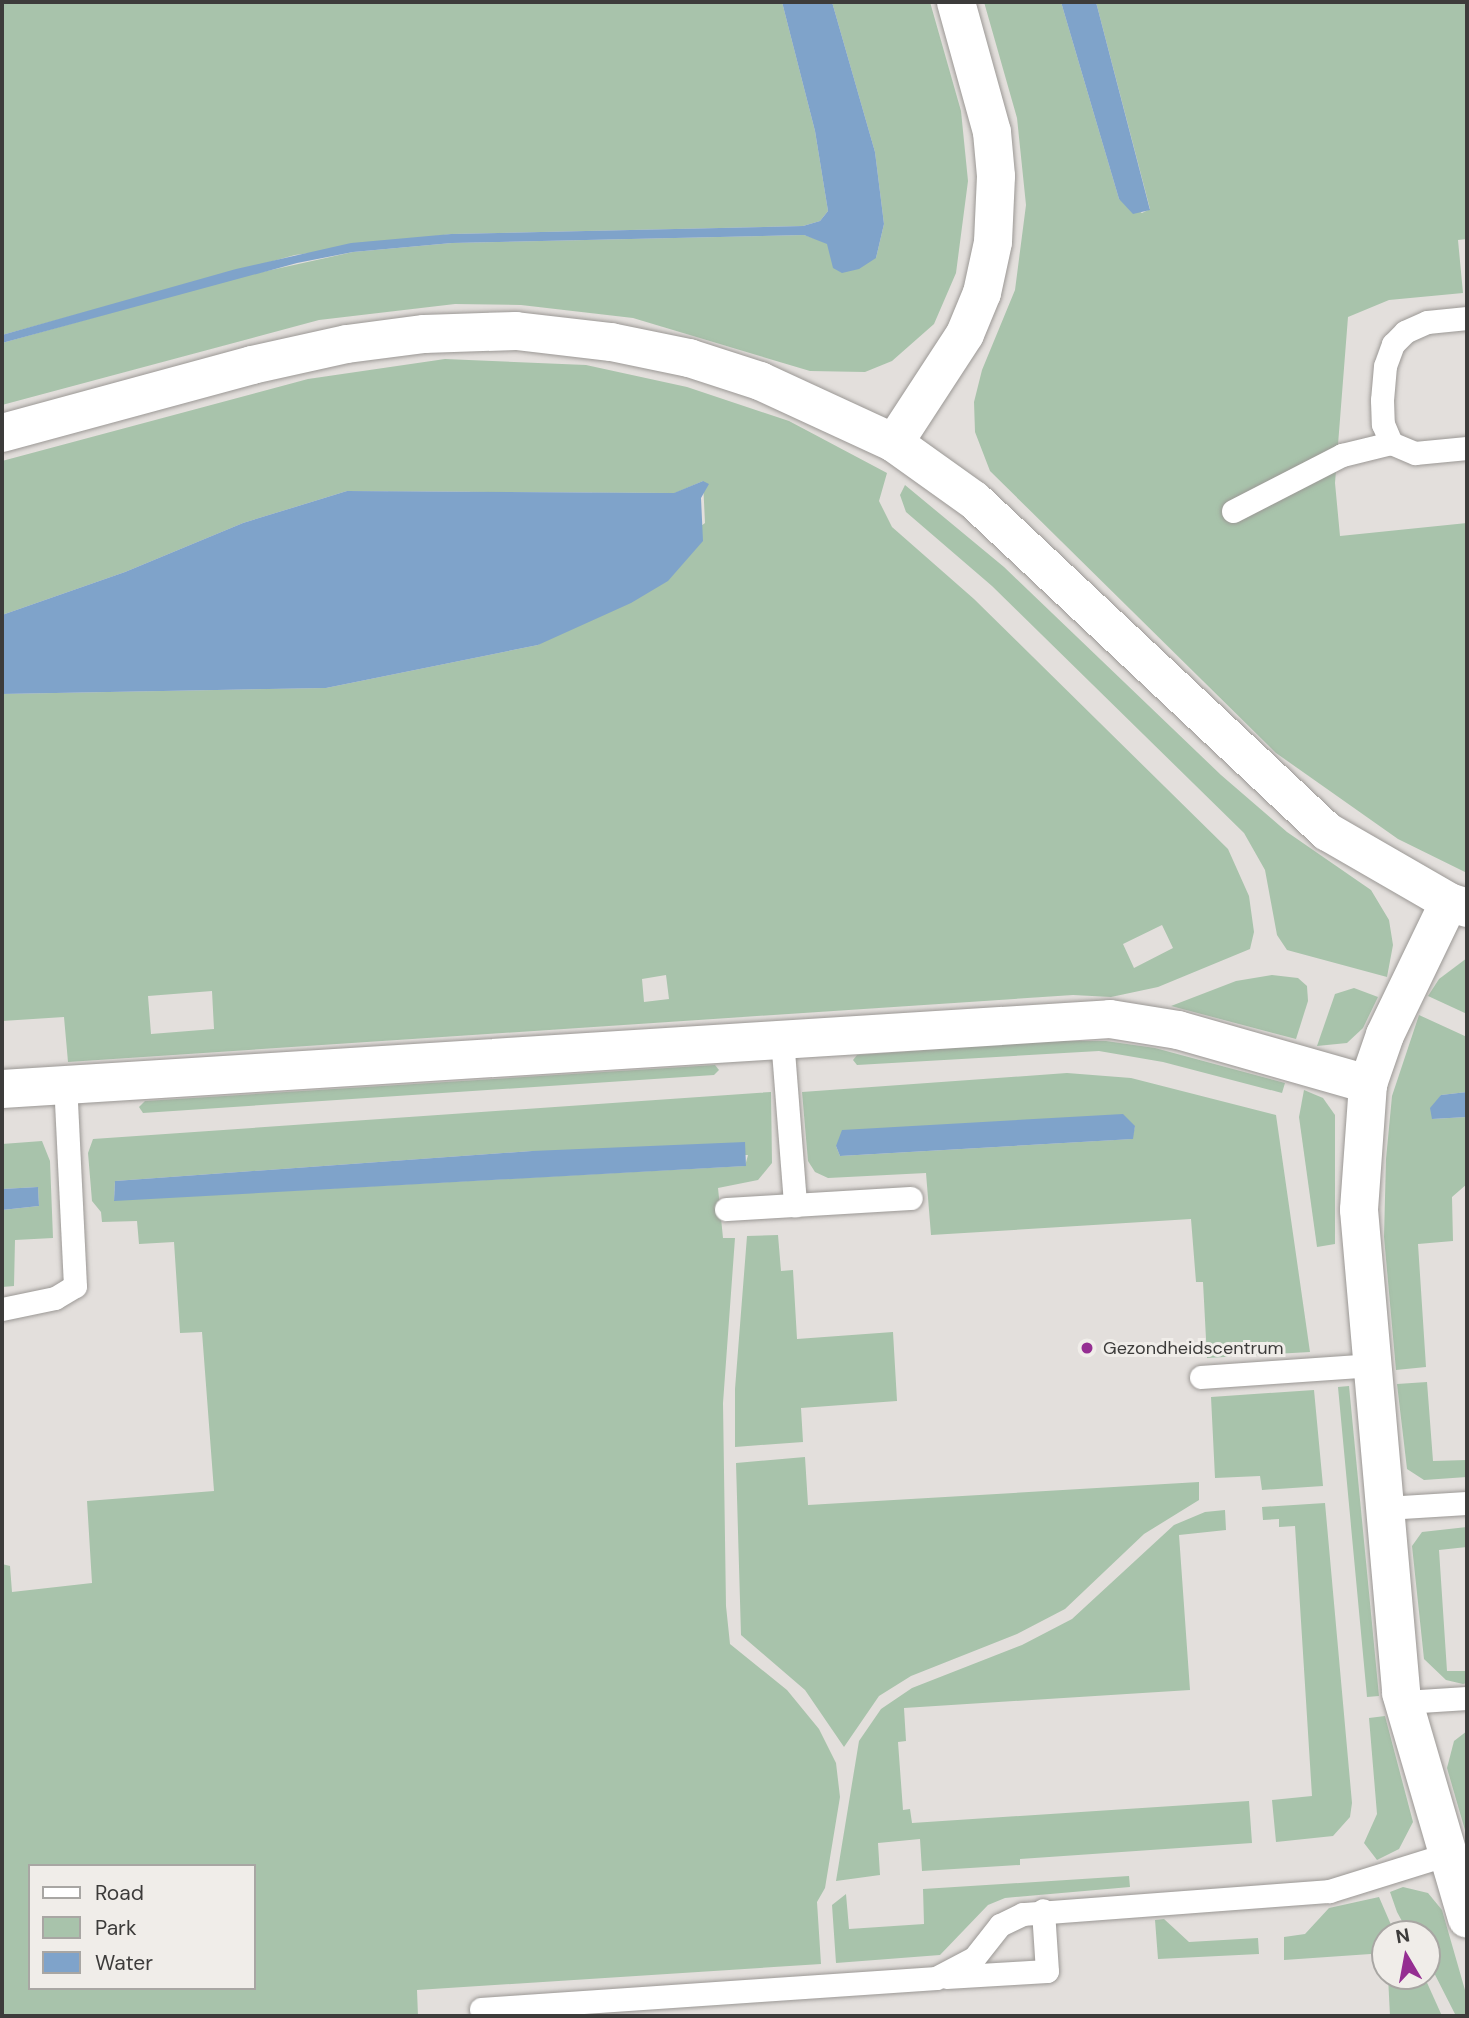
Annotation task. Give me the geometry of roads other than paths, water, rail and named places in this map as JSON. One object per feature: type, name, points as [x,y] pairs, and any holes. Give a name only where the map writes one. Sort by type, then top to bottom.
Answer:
[{"type":"street","points":[[894,443],[965,334],[982,293],[992,242],[996,176],[992,132],[956,2]]},
{"type":"street","points":[[2,433],[347,344],[516,331],[611,342],[689,358],[760,381],[894,443],[974,500],[1328,832],[1458,905],[1385,1035],[1368,1084],[1359,1210],[1404,1702],[1467,1919]]},
{"type":"street","points":[[2,1089],[1110,1018],[1178,1030],[1368,1084]]},
{"type":"lane","points":[[1391,443],[1383,424],[1382,400],[1393,344],[1405,332],[1427,322],[1467,318]]},
{"type":"lane","points":[[1233,511],[1342,455],[1391,443],[1415,453],[1467,448]]},
{"type":"lane","points":[[782,1038],[795,1205]]},
{"type":"lane","points":[[2,1309],[55,1298],[75,1286],[65,1084]]},
{"type":"lane","points":[[726,1209],[911,1198]]},
{"type":"lane","points":[[1201,1377],[1373,1366]]},
{"type":"lane","points":[[1385,1508],[1467,1503]]},
{"type":"lane","points":[[1404,1702],[1467,1698]]},
{"type":"lane","points":[[936,1978],[974,1958],[1000,1925],[1043,1910],[1329,1891],[1448,1854]]},
{"type":"lane","points":[[481,2009],[1047,1970],[1043,1910]]},
{"type":"water","points":[[782,2],[832,2],[875,152],[884,224],[876,258],[859,269],[842,273],[833,268],[827,244],[804,235],[452,243],[353,252],[297,263],[2,343],[2,335],[236,269],[351,243],[451,234],[803,226],[820,221],[828,211],[815,131]]},
{"type":"water","points":[[1061,2],[1096,2],[1150,210],[1133,214],[1119,199]]},
{"type":"water","points":[[703,481],[709,484],[701,498],[703,541],[668,581],[631,603],[538,645],[326,688],[2,694],[2,615],[125,572],[243,523],[347,491],[674,493]]},
{"type":"water","points":[[1467,1092],[1467,1117],[1432,1119],[1430,1108],[1441,1095]]},
{"type":"water","points":[[1123,1114],[1135,1126],[1133,1139],[840,1156],[836,1146],[842,1130]]},
{"type":"water","points":[[745,1142],[746,1166],[114,1201],[115,1181],[532,1151]]},
{"type":"water","points":[[38,1187],[39,1206],[2,1210],[2,1189]]},
{"type":"place","name":"Gezondheidscentrum","points":[[1087,1348]]}]
